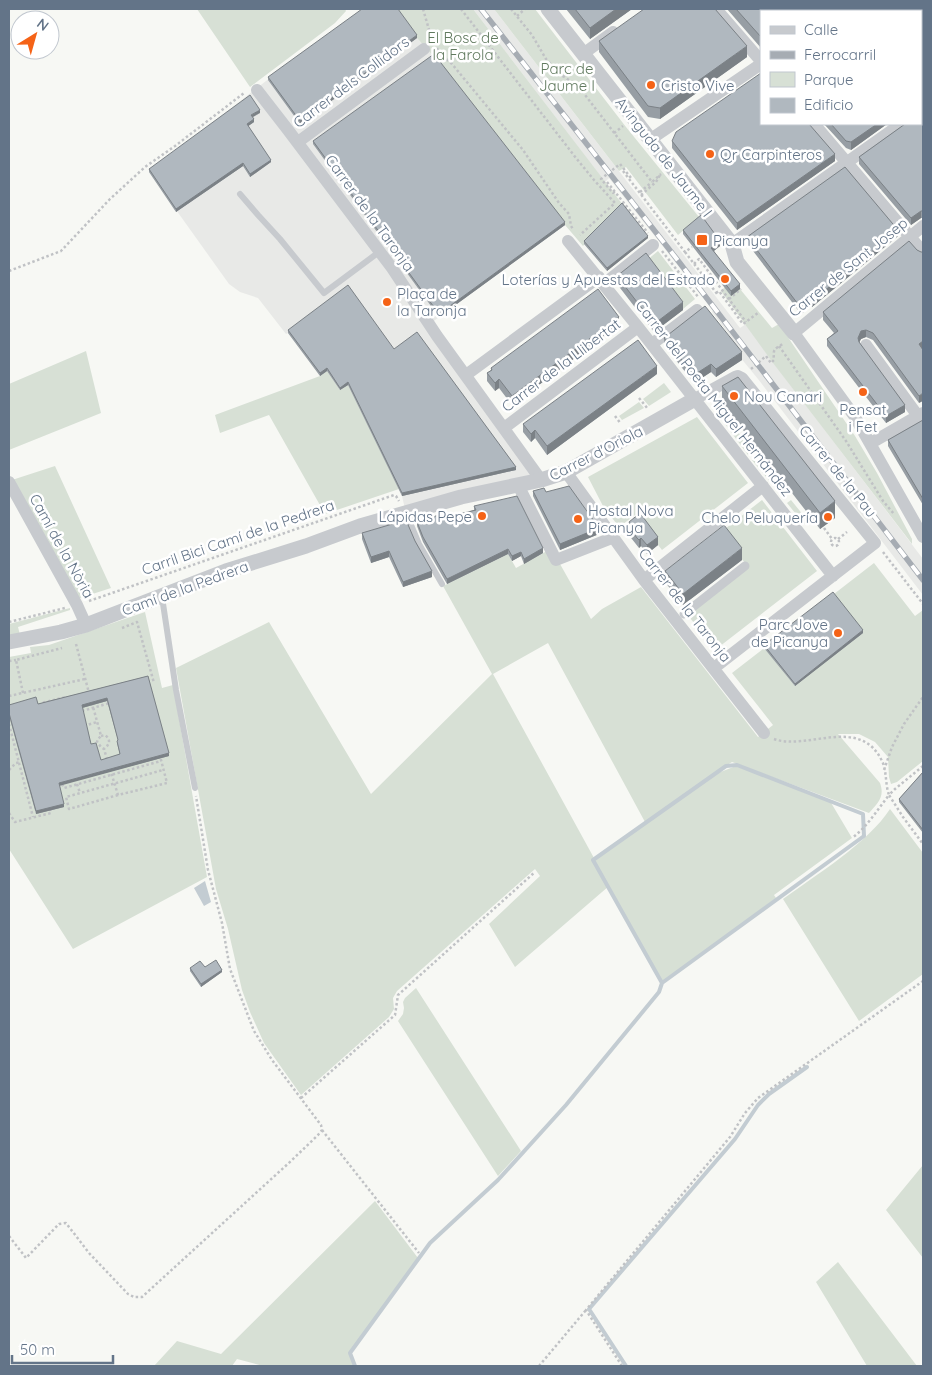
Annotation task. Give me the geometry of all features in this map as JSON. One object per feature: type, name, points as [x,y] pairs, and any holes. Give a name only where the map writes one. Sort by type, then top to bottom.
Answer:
[{"type":"street","name":"Avinguda de Jaume I","points":[[548,9],[732,244],[737,262],[794,332]]},
{"type":"street","points":[[716,9],[760,62]]},
{"type":"street","points":[[583,54],[623,25]]},
{"type":"street","name":"Carrer dels Collidors","points":[[298,142],[424,49]]},
{"type":"street","points":[[651,139],[760,64]]},
{"type":"street","name":"Carrer de la Taronja","points":[[256,90],[298,142],[379,252],[541,480]]},
{"type":"street","points":[[815,125],[923,252]]},
{"type":"street","points":[[732,244],[900,125]]},
{"type":"street","name":"Carrer de Sant Josep","points":[[794,332],[923,226]]},
{"type":"street","name":"Carrer del Poeta Miguel Hernández","points":[[574,238],[601,281],[833,576]]},
{"type":"street","points":[[466,375],[653,245]]},
{"type":"street","points":[[652,344],[697,310]]},
{"type":"street","name":"Carrer de la Llibertat","points":[[504,428],[638,327]]},
{"type":"street","points":[[794,332],[855,417],[923,537]]},
{"type":"street","points":[[866,345],[921,414],[870,443]]},
{"type":"street","name":"Carrer d'Oriola","points":[[360,526],[402,507],[518,485],[566,472],[735,377]]},
{"type":"street","name":"Carrer de la Pau","points":[[735,377],[742,378],[749,386],[876,543]]},
{"type":"street","name":"Carrer de la Taronja","points":[[566,472],[612,538],[764,733]]},
{"type":"street","name":"Camí de la Nòria","points":[[9,482],[77,605],[86,625]]},
{"type":"street","points":[[518,485],[556,560],[612,538]]},
{"type":"street","points":[[644,580],[763,486]]},
{"type":"street","name":"Camí de la Pedrera","points":[[9,642],[86,625],[226,571],[306,546],[360,526]]},
{"type":"street","points":[[714,668],[876,543]]},
{"type":"street","points":[[684,614],[745,566]]},
{"type":"lane","points":[[240,194],[324,293],[379,252]]},
{"type":"lane","points":[[402,507],[419,544],[442,584]]},
{"type":"lane","points":[[162,596],[176,690],[195,788]]},
{"type":"path","points":[[423,9],[438,51],[458,71],[523,150],[569,214],[574,238],[615,203],[576,158],[461,9]]},
{"type":"path","points":[[511,9],[532,35],[546,59],[560,74],[582,91],[652,182]]},
{"type":"path","points":[[516,16],[525,9]]},
{"type":"path","points":[[9,271],[61,251],[110,199],[144,167],[246,91],[256,90]]},
{"type":"path","points":[[614,133],[626,124]]},
{"type":"path","points":[[615,192],[613,193],[601,179],[620,164],[631,178],[630,180]]},
{"type":"path","points":[[623,171],[717,294],[718,291],[743,324],[759,312]]},
{"type":"path","points":[[662,173],[659,179],[641,194],[652,182],[662,173]]},
{"type":"path","points":[[685,252],[692,246]]},
{"type":"path","points":[[694,264],[699,259],[703,262],[746,322]]},
{"type":"path","points":[[729,299],[741,289]]},
{"type":"path","points":[[757,376],[751,368],[766,356],[771,363],[774,358],[772,352],[778,346],[846,442],[883,501],[895,516]]},
{"type":"path","points":[[639,398],[648,409]]},
{"type":"path","points":[[615,416],[620,424]]},
{"type":"path","name":"Carril Bici Camí de la Pedrera","points":[[88,602],[394,495],[402,507]]},
{"type":"path","points":[[824,528],[832,539],[831,544],[838,546],[838,539]]},
{"type":"path","points":[[832,539],[838,539],[847,532]]},
{"type":"path","points":[[876,543],[923,604]]},
{"type":"path","points":[[9,622],[70,606]]},
{"type":"path","points":[[115,630],[137,622],[154,683]]},
{"type":"path","points":[[76,644],[101,736]]},
{"type":"path","points":[[9,661],[67,646]]},
{"type":"path","points":[[16,660],[23,692]]},
{"type":"path","points":[[9,696],[85,679]]},
{"type":"path","points":[[43,712],[41,703],[70,696]]},
{"type":"path","points":[[884,771],[892,746],[904,724],[923,697]]},
{"type":"path","points":[[77,712],[110,703]]},
{"type":"path","points":[[78,728],[97,722]]},
{"type":"path","points":[[9,724],[33,817]]},
{"type":"path","points":[[764,733],[782,742],[835,737],[861,739],[874,748],[883,762],[886,788],[889,795],[902,817],[923,844]]},
{"type":"path","points":[[101,736],[105,735],[110,742],[104,749]]},
{"type":"path","points":[[101,736],[97,742],[104,749],[118,795]]},
{"type":"path","points":[[159,753],[164,770],[166,783],[69,808],[66,797],[164,770]]},
{"type":"path","points":[[9,770],[16,763],[28,760]]},
{"type":"path","points":[[61,780],[64,788],[161,761]]},
{"type":"path","points":[[852,838],[858,834],[889,795],[923,766]]},
{"type":"path","points":[[77,784],[80,793]]},
{"type":"path","points":[[195,788],[208,870],[222,923],[230,969],[254,1031],[272,1060],[321,1125],[322,1130],[418,1253]]},
{"type":"path","points":[[9,813],[15,822],[51,813],[48,804]]},
{"type":"path","points":[[301,1098],[395,1015],[398,995],[535,872]]},
{"type":"path","points":[[539,1366],[730,1137],[745,1113],[758,1098],[923,981]]},
{"type":"path","points":[[9,1236],[26,1258],[59,1224],[66,1224],[89,1253],[128,1294],[134,1297],[142,1297],[291,1161],[322,1130]]},
{"type":"path","points":[[586,1310],[622,1366]]},
{"type":"shaded area","points":[[473,9],[494,9],[740,328],[746,324],[923,559],[923,595],[726,340],[730,336],[712,312],[713,310],[609,178],[605,182]]},
{"type":"shaded area","points":[[417,38],[434,57],[439,317],[430,324],[541,480],[406,513],[402,496],[348,386],[340,390],[320,376],[288,333],[286,334],[258,298],[240,292],[229,284],[149,172],[307,51]]},
{"type":"shaded area","points":[[205,881],[211,902],[204,906],[194,888]]},
{"type":"green space","points":[[197,9],[345,9],[346,11],[335,23],[250,87]]},
{"type":"green space","name":"El Bosc de la Farola","points":[[396,9],[473,9],[623,205],[583,246],[417,38]]},
{"type":"green space","name":"Parc de Jaume I","points":[[494,9],[535,9],[626,127],[699,217],[678,235],[626,167],[619,171]]},
{"type":"green space","points":[[658,251],[695,299],[683,309],[646,261]]},
{"type":"green space","points":[[725,287],[740,289],[772,328],[779,324],[855,436],[912,539],[912,544],[773,363],[721,291]]},
{"type":"green space","points":[[86,351],[101,413],[9,450],[9,384]]},
{"type":"green space","points":[[327,371],[340,390],[348,385],[399,489],[325,514],[269,415],[220,433],[215,415],[320,376]]},
{"type":"green space","points":[[664,383],[671,392],[649,406],[643,399]]},
{"type":"green space","points":[[639,402],[644,408],[622,420],[619,416]]},
{"type":"green space","points":[[717,406],[753,451],[748,455],[714,409]]},
{"type":"green space","points":[[697,417],[748,483],[662,550],[635,515],[619,527],[603,506],[588,477]]},
{"type":"green space","points":[[756,456],[785,492],[781,495],[752,460]]},
{"type":"green space","points":[[55,466],[111,588],[77,599],[12,480]]},
{"type":"green space","points":[[762,500],[817,571],[715,650],[687,614],[748,567],[721,532]]},
{"type":"green space","points":[[791,500],[808,521],[804,524],[787,503]]},
{"type":"green space","points":[[547,551],[560,564],[591,619],[602,609],[641,587],[758,737],[773,725],[732,673],[874,563],[915,616],[923,610],[923,761],[897,782],[891,784],[888,757],[875,742],[859,734],[838,734],[880,783],[881,796],[878,803],[869,813],[732,762],[710,776],[736,766],[830,801],[852,838],[774,895],[776,898],[662,984],[609,886],[515,967],[489,924],[540,876],[535,869],[397,991],[393,998],[394,1009],[389,1017],[301,1095],[264,1043],[242,990],[228,929],[216,889],[176,668],[269,622],[371,794],[492,674],[443,586],[508,554],[516,568]],"holes":[[[548,643],[645,822],[594,858],[493,674]]]},
{"type":"green space","points":[[70,608],[70,610],[18,627],[20,635],[9,637],[9,624]]},
{"type":"green space","points":[[145,612],[162,688],[173,685],[207,877],[73,949],[9,849],[9,657],[31,653],[30,647],[49,645]]},
{"type":"green space","points":[[890,809],[923,853],[923,974],[859,1021],[783,899],[855,846],[869,834]]},
{"type":"green space","points":[[416,988],[521,1151],[498,1176],[398,1021],[403,1014],[405,998]]},
{"type":"green space","points":[[923,1165],[923,1258],[886,1210]]},
{"type":"green space","points":[[375,1201],[418,1258],[351,1353],[355,1366],[263,1366],[237,1359],[232,1366],[154,1366],[177,1341],[221,1354]]},
{"type":"green space","points":[[838,1262],[917,1366],[867,1366],[816,1282]]},
{"type":"building","points":[[362,9],[398,9],[417,35],[300,121],[268,77]]},
{"type":"building","points":[[575,9],[616,9],[590,28]]},
{"type":"building","points":[[644,9],[715,9],[747,46],[660,108],[648,106],[599,41]]},
{"type":"building","points":[[736,9],[805,9],[760,10],[760,36]]},
{"type":"building","points":[[906,9],[907,10],[848,10]]},
{"type":"building","points":[[923,21],[922,92],[922,22]]},
{"type":"building","points":[[434,54],[565,222],[439,314],[313,141]]},
{"type":"building","points":[[760,74],[760,125],[810,125],[835,154],[737,223],[672,141],[676,132]]},
{"type":"building","points":[[250,95],[260,110],[251,115],[254,119],[247,124],[271,160],[250,174],[243,163],[176,209],[149,169]]},
{"type":"building","points":[[923,109],[923,211],[911,218],[859,157],[904,125],[922,125]]},
{"type":"building","points":[[832,125],[876,125],[851,142],[846,141]]},
{"type":"building","points":[[845,167],[898,230],[801,308],[747,237]]},
{"type":"building","points":[[622,203],[648,236],[607,268],[584,241]]},
{"type":"building","points":[[701,215],[720,241],[711,248],[740,284],[731,291],[683,230]]},
{"type":"building","points":[[909,241],[917,250],[923,252],[923,341],[919,344],[923,350],[923,393],[919,396],[873,333],[866,330],[861,331],[858,338],[905,405],[886,416],[827,339],[838,331],[823,312]]},
{"type":"building","points":[[646,253],[683,302],[654,324],[617,276]]},
{"type":"building","points":[[348,285],[394,349],[417,332],[516,467],[402,493],[348,382],[340,388],[327,368],[320,373],[288,330]]},
{"type":"building","points":[[598,289],[619,317],[512,396],[499,379],[495,383],[487,373],[492,370],[491,368]]},
{"type":"building","points":[[705,306],[742,352],[716,369],[711,364],[694,375],[664,338]]},
{"type":"building","points":[[638,340],[657,366],[547,446],[535,430],[531,434],[523,424]]},
{"type":"building","points":[[738,377],[835,501],[820,513],[722,386]]},
{"type":"building","points":[[923,420],[923,499],[888,440]]},
{"type":"building","points":[[569,486],[599,528],[560,544],[533,491],[544,488],[546,492]]},
{"type":"building","points":[[517,496],[543,548],[524,559],[521,552],[512,556],[508,549],[447,579],[423,537],[417,522],[445,513],[447,517],[476,510],[474,506]]},
{"type":"building","points":[[640,513],[658,537],[647,545],[641,538],[639,540],[637,538],[628,525]]},
{"type":"building","points":[[406,520],[415,541],[432,571],[403,582],[389,551],[371,557],[362,533]]},
{"type":"building","points":[[724,525],[742,548],[683,594],[665,571]]},
{"type":"building","points":[[833,592],[863,630],[795,684],[764,645]]},
{"type":"building","points":[[148,676],[169,753],[59,783],[64,804],[36,811],[9,713],[9,705],[36,697],[38,704]],"holes":[[[107,698],[120,754],[101,760],[96,743],[91,744],[82,705]]]},
{"type":"building","points":[[923,772],[923,830],[899,799]]},
{"type":"building","points":[[216,960],[222,970],[201,984],[190,968],[200,961],[205,967]]},
{"type":"waterway","points":[[355,1366],[350,1353],[430,1243],[498,1180],[566,1105],[659,992],[662,983],[593,860],[726,766],[737,765],[863,814],[864,836],[662,983]]},
{"type":"waterway","points":[[626,1366],[589,1309],[735,1139],[758,1105],[769,1094],[807,1067]]},
{"type":"railway","points":[[481,9],[676,258],[923,580]]},
{"type":"place","name":"Cristo Vive","points":[[651,85]]},
{"type":"place","name":"Qr Carpinteros","points":[[710,154]]},
{"type":"place","name":"Picanya","points":[[702,240]]},
{"type":"place","name":"Loterías y Apuestas del Estado","points":[[725,279]]},
{"type":"place","name":"Plaça de la Taronja","points":[[387,302]]},
{"type":"place","name":"Pensat i Fet","points":[[863,392]]},
{"type":"place","name":"Nou Canari","points":[[734,396]]},
{"type":"place","name":"Lápidas Pepe","points":[[482,516]]},
{"type":"place","name":"Chelo Peluquería","points":[[828,517]]},
{"type":"place","name":"Hostal Nova Picanya","points":[[578,519]]},
{"type":"place","name":"Parc Jove de Picanya","points":[[838,633]]}]
